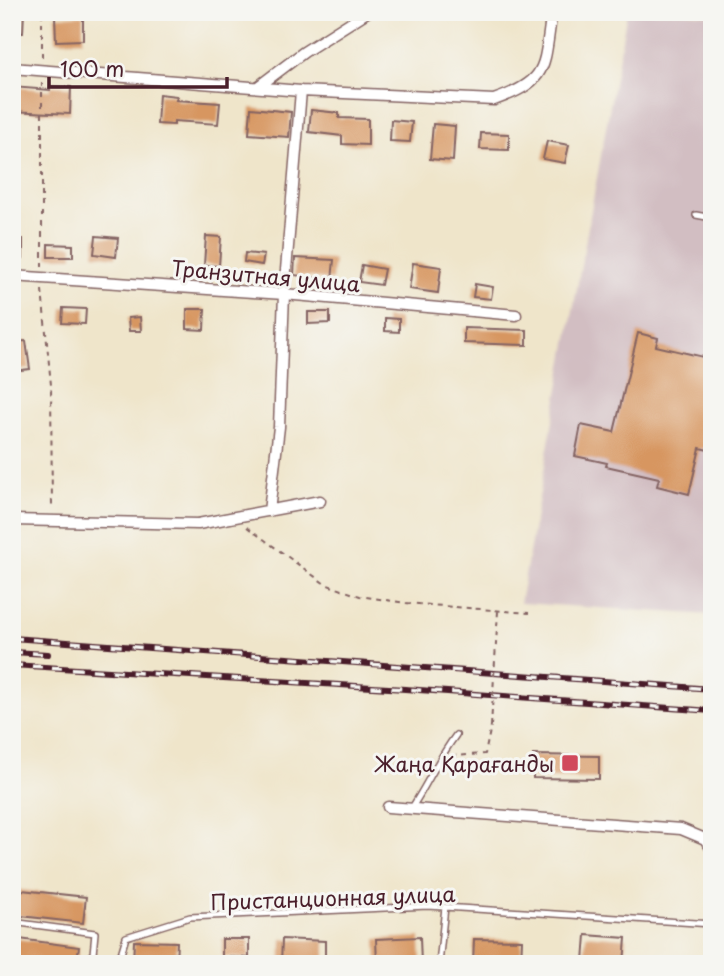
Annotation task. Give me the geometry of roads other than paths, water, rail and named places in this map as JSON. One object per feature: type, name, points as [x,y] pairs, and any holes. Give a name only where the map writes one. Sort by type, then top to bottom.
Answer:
[{"type":"street","points":[[259,86],[304,52],[367,12]]},
{"type":"street","points":[[12,68],[301,91],[494,100],[523,90],[543,70],[552,12]]},
{"type":"street","points":[[269,511],[279,427],[285,294],[301,91]]},
{"type":"street","name":"Транзитная улица","points":[[12,276],[285,294],[516,315]]},
{"type":"street","points":[[12,520],[198,524],[320,501]]},
{"type":"street","points":[[388,807],[681,829],[705,839],[712,849]]},
{"type":"lane","points":[[696,215],[712,218]]},
{"type":"lane","points":[[411,809],[429,782],[439,758],[456,735]]},
{"type":"lane","points":[[439,964],[444,907]]},
{"type":"lane","name":"Пристанционная улица","points":[[118,964],[126,936],[190,917],[444,907],[712,923]]},
{"type":"lane","points":[[12,922],[95,933],[92,964]]},
{"type":"railway","points":[[12,638],[712,689]]},
{"type":"railway","points":[[12,652],[48,654]]},
{"type":"railway","points":[[12,665],[712,711]]},
{"type":"place","name":"Жаңа Қарағанды","points":[[570,763]]}]
